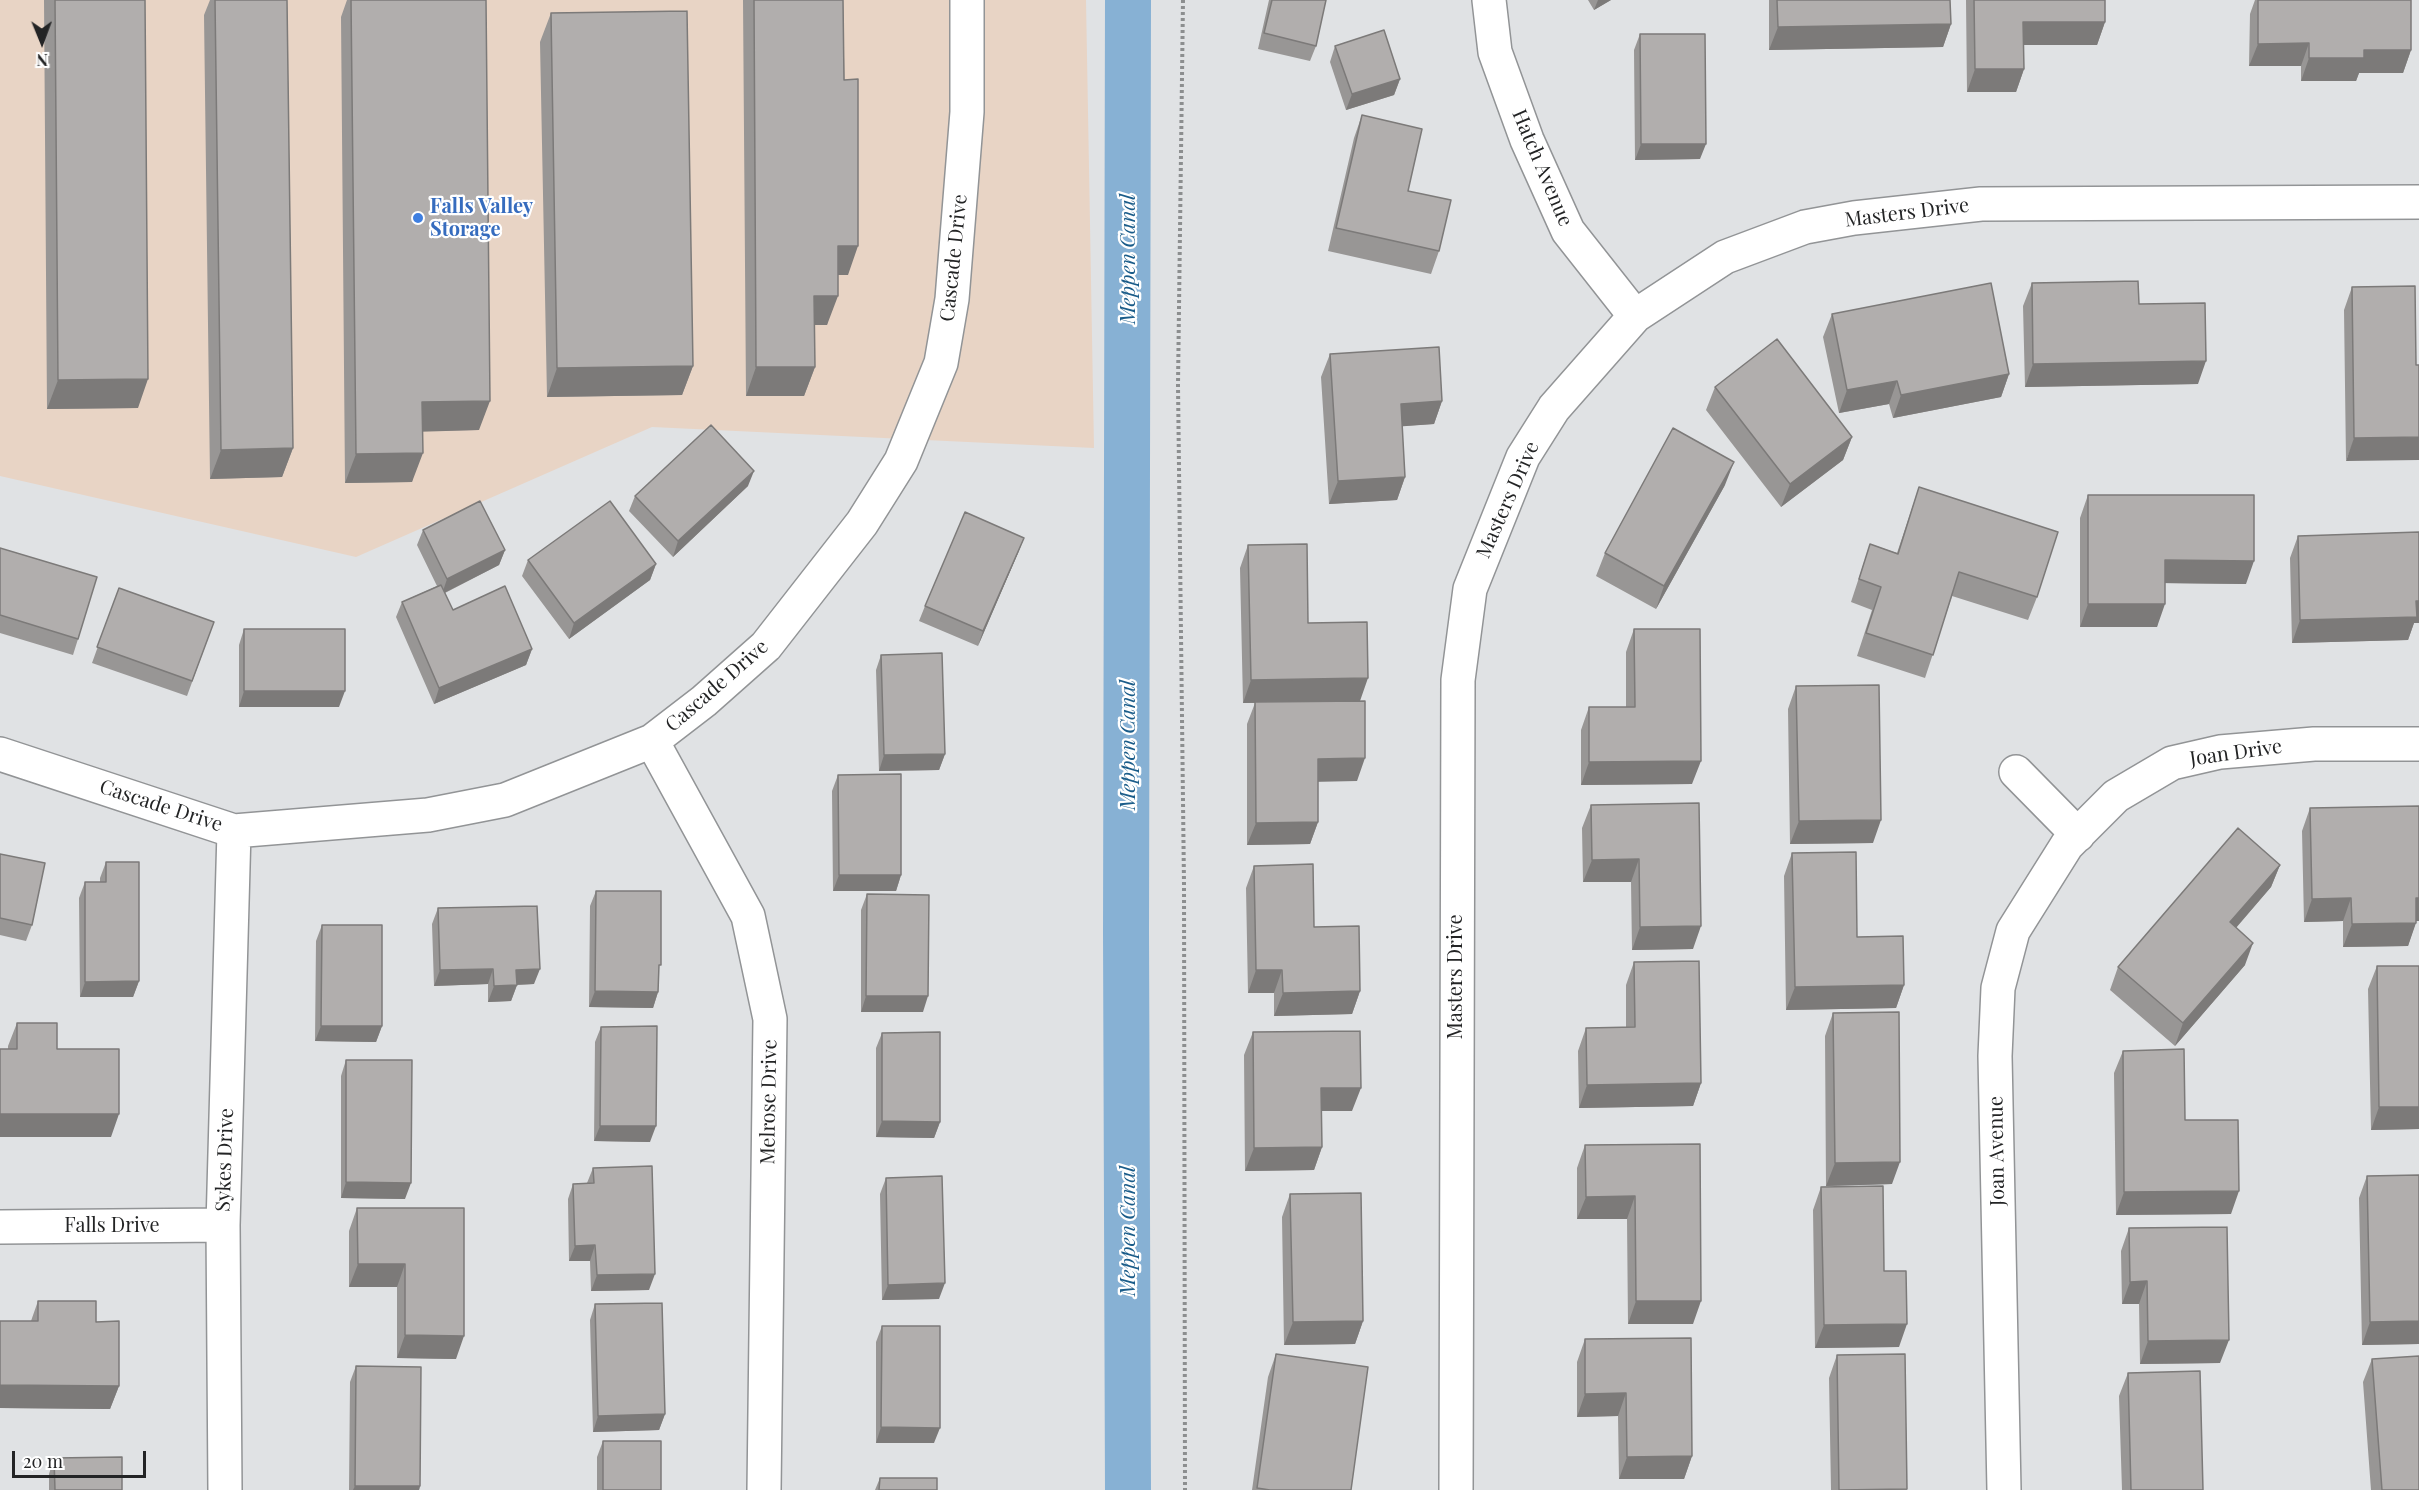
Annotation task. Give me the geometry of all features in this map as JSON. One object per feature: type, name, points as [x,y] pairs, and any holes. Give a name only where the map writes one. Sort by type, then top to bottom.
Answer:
[{"type":"street","name":"Cascade Drive","points":[[0,754],[234,831],[428,815],[505,800],[652,741],[766,646],[862,523],[901,461],[941,363],[952,299],[967,112],[967,0]]},
{"type":"street","name":"Hatch Avenue","points":[[1489,0],[1495,52],[1527,140],[1568,231],[1635,316]]},
{"type":"street","name":"Masters Drive","points":[[1456,1490],[1458,680],[1470,589],[1523,457],[1554,408],[1635,316],[1725,257],[1805,227],[1854,218],[1981,204],[2419,202]]},
{"type":"street","name":"Melrose Drive","points":[[652,741],[748,916],[771,1018],[764,1490]]},
{"type":"street","name":"Joan Drive","points":[[2078,835],[2116,796],[2172,763],[2220,752],[2314,744],[2419,744]]},
{"type":"street","points":[[2016,772],[2078,835]]},
{"type":"street","name":"Sykes Drive","points":[[225,1490],[223,1225],[234,831]]},
{"type":"street","name":"Joan Avenue","points":[[2004,1490],[1995,1056],[1998,987],[2013,931],[2067,845],[2078,835]]},
{"type":"street","name":"Falls Drive","points":[[0,1227],[223,1225]]},
{"type":"path","points":[[1183,0],[1178,385],[1184,884],[1185,1490]]},
{"type":"shaded area","points":[[0,0],[1086,0],[1094,448],[652,427],[356,557],[0,476]]},
{"type":"building","points":[[55,0],[145,0],[148,379],[58,380]]},
{"type":"building","points":[[215,0],[287,0],[293,448],[221,450]]},
{"type":"building","points":[[351,0],[486,0],[490,401],[422,402],[423,453],[356,454]]},
{"type":"building","points":[[754,0],[843,0],[844,80],[858,79],[858,246],[838,246],[838,296],[814,296],[815,367],[756,367]]},
{"type":"building","points":[[1272,0],[1326,0],[1316,46],[1264,33]]},
{"type":"building","points":[[1777,0],[1950,0],[1951,24],[1778,27]]},
{"type":"building","points":[[1974,0],[2105,0],[2105,22],[2023,22],[2024,69],[1975,69]]},
{"type":"building","points":[[2258,0],[2411,0],[2411,50],[2364,50],[2364,58],[2309,58],[2309,43],[2258,44]]},
{"type":"building","points":[[687,11],[693,366],[557,368],[551,13]]},
{"type":"building","points":[[1384,30],[1400,79],[1352,94],[1335,46]]},
{"type":"building","points":[[1640,34],[1705,34],[1706,144],[1641,144]]},
{"type":"building","points":[[1362,115],[1422,129],[1408,191],[1451,200],[1439,251],[1336,228]]},
{"type":"building","points":[[2138,281],[2139,304],[2205,303],[2206,361],[2033,364],[2032,283]]},
{"type":"building","points":[[1991,283],[2009,374],[1901,395],[1897,381],[1847,390],[1832,314]]},
{"type":"building","points":[[2415,286],[2416,365],[2419,365],[2419,437],[2354,438],[2352,287]]},
{"type":"building","points":[[1777,339],[1852,437],[1790,484],[1715,387]]},
{"type":"building","points":[[1439,347],[1442,401],[1401,404],[1405,477],[1338,481],[1330,354]]},
{"type":"building","points":[[711,425],[754,471],[678,541],[635,496]]},
{"type":"building","points":[[1673,428],[1734,462],[1664,586],[1605,553]]},
{"type":"building","points":[[1919,487],[2058,532],[2037,597],[1959,572],[1933,655],[1866,633],[1881,587],[1859,579],[1870,544],[1898,554]]},
{"type":"building","points":[[2088,495],[2254,495],[2254,561],[2165,560],[2165,604],[2088,604]]},
{"type":"building","points":[[480,501],[505,550],[447,579],[423,530]]},
{"type":"building","points":[[610,501],[656,564],[574,623],[528,560]]},
{"type":"building","points":[[965,512],[1024,538],[983,631],[925,606]]},
{"type":"building","points":[[2419,532],[2417,617],[2300,620],[2298,536]]},
{"type":"building","points":[[1307,544],[1308,623],[1367,622],[1368,678],[1251,680],[1248,545]]},
{"type":"building","points":[[0,548],[97,577],[78,639],[0,615]]},
{"type":"building","points":[[441,585],[453,610],[505,586],[532,649],[439,688],[402,602]]},
{"type":"building","points":[[119,588],[214,622],[192,681],[97,647]]},
{"type":"building","points":[[244,629],[345,629],[345,691],[244,691]]},
{"type":"building","points":[[1634,629],[1700,629],[1701,761],[1589,762],[1589,707],[1635,707]]},
{"type":"building","points":[[942,653],[945,754],[884,755],[881,655]]},
{"type":"building","points":[[1879,685],[1881,820],[1799,821],[1796,686]]},
{"type":"building","points":[[1365,701],[1365,758],[1318,759],[1318,822],[1256,823],[1255,702]]},
{"type":"building","points":[[901,774],[901,875],[839,875],[838,775]]},
{"type":"building","points":[[1699,803],[1701,926],[1640,927],[1639,859],[1592,860],[1591,805]]},
{"type":"building","points":[[2419,806],[2419,898],[2416,898],[2416,923],[2352,924],[2351,898],[2312,899],[2310,808]]},
{"type":"building","points":[[2238,828],[2280,865],[2230,922],[2253,943],[2183,1023],[2118,967]]},
{"type":"building","points":[[1856,852],[1857,937],[1903,936],[1904,985],[1795,987],[1792,853]]},
{"type":"building","points":[[0,854],[45,863],[32,925],[0,918]]},
{"type":"building","points":[[106,862],[139,862],[139,981],[85,982],[85,882],[106,882]]},
{"type":"building","points":[[1313,864],[1314,927],[1359,926],[1360,991],[1283,993],[1282,970],[1256,970],[1254,866]]},
{"type":"building","points":[[596,891],[661,891],[661,965],[659,965],[658,992],[595,991]]},
{"type":"building","points":[[867,894],[929,895],[928,996],[866,996]]},
{"type":"building","points":[[537,906],[540,969],[516,970],[517,985],[494,986],[493,969],[440,970],[438,908]]},
{"type":"building","points":[[322,925],[382,925],[382,1026],[321,1026]]},
{"type":"building","points":[[1699,961],[1701,1083],[1587,1085],[1586,1028],[1635,1027],[1634,962]]},
{"type":"building","points":[[2377,966],[2419,966],[2419,1107],[2379,1107]]},
{"type":"building","points":[[1899,1012],[1900,1162],[1835,1163],[1833,1013]]},
{"type":"building","points":[[17,1023],[57,1023],[57,1049],[119,1049],[119,1114],[0,1114],[0,1049],[17,1049]]},
{"type":"building","points":[[657,1026],[656,1126],[600,1126],[601,1027]]},
{"type":"building","points":[[1360,1031],[1361,1088],[1321,1088],[1322,1147],[1254,1148],[1253,1032]]},
{"type":"building","points":[[940,1032],[940,1122],[882,1121],[882,1033]]},
{"type":"building","points":[[2184,1049],[2185,1120],[2238,1120],[2239,1191],[2124,1192],[2123,1051]]},
{"type":"building","points":[[346,1060],[412,1060],[411,1183],[346,1182]]},
{"type":"building","points":[[1700,1144],[1701,1301],[1636,1301],[1635,1196],[1586,1197],[1585,1145]]},
{"type":"building","points":[[652,1166],[655,1274],[597,1275],[595,1245],[575,1246],[573,1184],[594,1183],[593,1168]]},
{"type":"building","points":[[2419,1175],[2419,1321],[2370,1322],[2367,1176]]},
{"type":"building","points":[[942,1176],[945,1283],[888,1285],[886,1178]]},
{"type":"building","points":[[1883,1186],[1884,1271],[1906,1271],[1907,1324],[1824,1325],[1821,1187]]},
{"type":"building","points":[[1361,1193],[1363,1321],[1293,1322],[1290,1194]]},
{"type":"building","points":[[357,1208],[464,1208],[464,1336],[405,1335],[405,1264],[358,1264]]},
{"type":"building","points":[[2227,1227],[2229,1340],[2148,1341],[2147,1281],[2130,1282],[2129,1228]]},
{"type":"building","points":[[38,1301],[96,1301],[96,1322],[119,1321],[119,1386],[0,1385],[0,1321],[38,1321]]},
{"type":"building","points":[[662,1303],[665,1414],[598,1416],[595,1304]]},
{"type":"building","points":[[882,1326],[940,1326],[940,1428],[881,1427]]},
{"type":"building","points":[[1691,1338],[1692,1456],[1627,1457],[1626,1393],[1585,1394],[1585,1339]]},
{"type":"building","points":[[1276,1354],[1368,1367],[1351,1490],[1257,1488]]},
{"type":"building","points":[[1905,1354],[1907,1489],[1839,1490],[1837,1355]]},
{"type":"building","points":[[2419,1356],[2419,1490],[2382,1490],[2372,1359]]},
{"type":"building","points":[[356,1366],[421,1367],[420,1486],[355,1486]]},
{"type":"building","points":[[2200,1371],[2203,1490],[2131,1490],[2128,1373]]},
{"type":"building","points":[[603,1441],[661,1441],[661,1490],[603,1490]]},
{"type":"building","points":[[122,1457],[122,1490],[55,1490],[54,1458]]},
{"type":"building","points":[[880,1478],[937,1478],[937,1490],[879,1490]]},
{"type":"waterway","name":"Meppen Canal","points":[[1128,0],[1126,932],[1128,1490]]},
{"type":"place","name":"Falls Valley Storage","points":[[418,218]]}]
